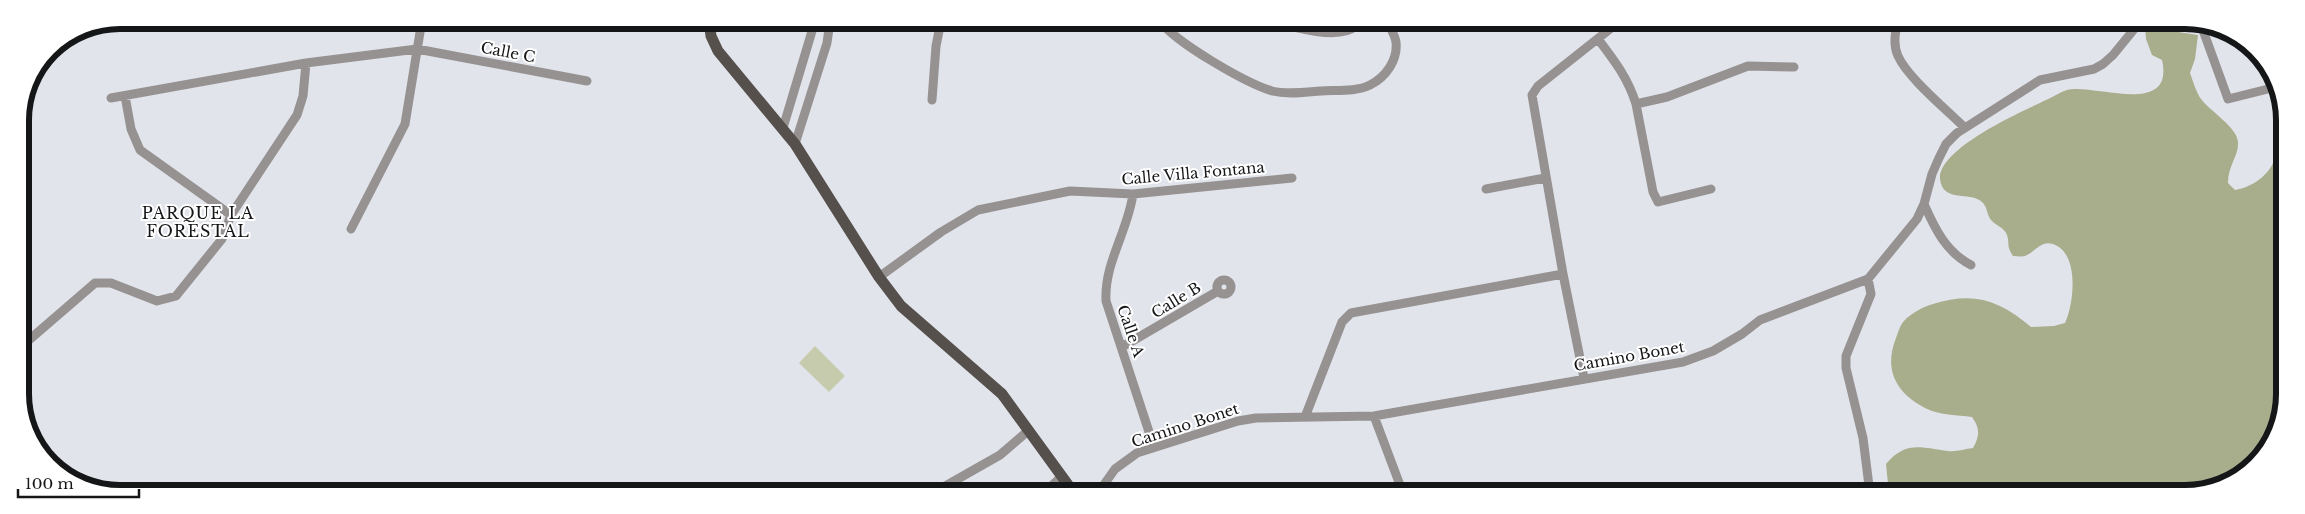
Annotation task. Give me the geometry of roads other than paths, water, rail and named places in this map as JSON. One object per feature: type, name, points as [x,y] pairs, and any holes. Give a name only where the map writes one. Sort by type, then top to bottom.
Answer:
[{"type":"main road","points":[[710,29],[711,36],[718,51],[795,144],[879,277],[900,306],[1002,394],[1068,485]]},
{"type":"street","points":[[351,229],[405,124],[420,29]]},
{"type":"street","points":[[783,128],[813,29]]},
{"type":"street","points":[[795,144],[827,43],[829,29]]},
{"type":"street","points":[[932,100],[936,46],[939,29]]},
{"type":"street","points":[[1170,29],[1189,45],[1242,78],[1274,91],[1290,93],[1348,90],[1371,85],[1390,69],[1396,52],[1396,40],[1391,29]]},
{"type":"street","points":[[1300,29],[1336,33],[1353,29]]},
{"type":"street","points":[[1584,378],[1545,178],[1532,95],[1538,86],[1610,29]]},
{"type":"street","points":[[1897,29],[1895,42],[1897,54],[1904,67],[1964,127]]},
{"type":"street","points":[[1869,485],[1863,438],[1846,368],[1846,356],[1871,294],[1868,280],[1917,219],[1924,204],[1932,174],[1946,144],[1964,127],[2040,80],[2094,69],[2113,55],[2134,29]]},
{"type":"street","points":[[2203,31],[2228,99],[2270,89]]},
{"type":"street","points":[[1598,39],[1622,71],[1636,104],[1653,192],[1658,202],[1711,189]]},
{"type":"street","name":"Calle C","points":[[111,98],[306,63],[417,49],[587,81]]},
{"type":"street","points":[[30,340],[95,283],[111,283],[157,301],[176,296],[222,239],[231,215],[297,115],[303,96],[306,63]]},
{"type":"street","points":[[1636,104],[1667,97],[1748,66],[1794,67]]},
{"type":"street","points":[[124,96],[131,129],[140,150],[231,215]]},
{"type":"street","name":"Calle Villa Fontana","points":[[879,277],[941,232],[978,210],[1070,191],[1133,194],[1292,178]]},
{"type":"street","points":[[1486,190],[1545,178]]},
{"type":"street","name":"Calle A","points":[[1133,194],[1132,207],[1110,268],[1106,285],[1106,301],[1154,447]]},
{"type":"street","points":[[1924,204],[1940,238],[1956,256],[1971,264]]},
{"type":"street","points":[[1305,417],[1342,322],[1351,313],[1563,274]]},
{"type":"street","name":"Camino Bonet","points":[[1104,485],[1115,470],[1126,460],[1154,447],[1238,421],[1256,418],[1374,416],[1684,362],[1713,351],[1742,334],[1760,320],[1868,280]]},
{"type":"street","name":"Calle B","points":[[1122,347],[1218,291]]},
{"type":"street","points":[[1374,416],[1400,485]]},
{"type":"street","points":[[947,485],[1000,455],[1029,430]]},
{"type":"street","points":[[1052,485],[1062,476]]},
{"type":"district","name":"PARQUE LA FORESTAL","points":[[198,222]]}]
